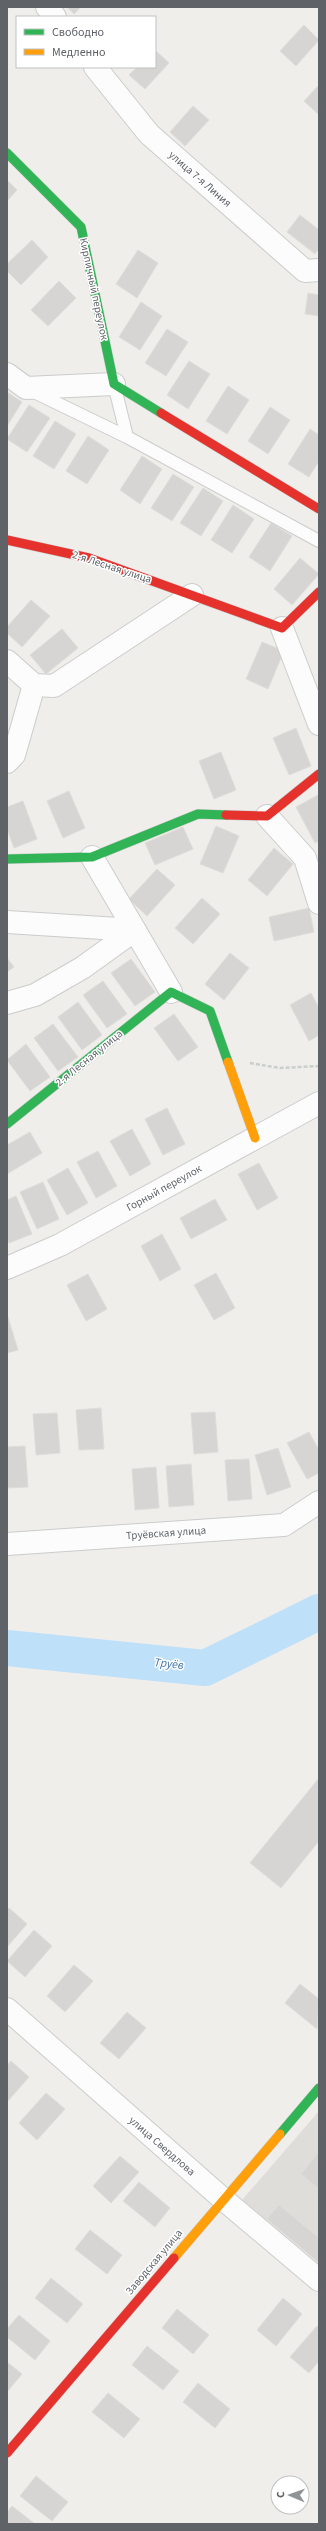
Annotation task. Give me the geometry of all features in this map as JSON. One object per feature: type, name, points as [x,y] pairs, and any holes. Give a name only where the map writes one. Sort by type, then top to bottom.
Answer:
[{"type":"street","points":[[47,7],[54,16]]},
{"type":"street","name":"улица 7-я Линия","points":[[96,68],[149,134],[305,271],[319,270]]},
{"type":"street","name":"Кирпичный переулок","points":[[7,153],[81,227],[114,384]]},
{"type":"street","points":[[7,374],[26,388],[114,384],[319,509]]},
{"type":"street","name":"2-я Лесная улица","points":[[7,540],[89,558],[282,628]]},
{"type":"street","points":[[319,592],[282,628],[319,724]]},
{"type":"street","points":[[7,661],[34,685],[54,686],[192,595]]},
{"type":"street","points":[[7,762],[14,754],[34,685]]},
{"type":"street","points":[[7,859],[92,857],[198,814],[266,816],[319,774]]},
{"type":"street","points":[[266,816],[305,858],[319,903]]},
{"type":"street","points":[[92,857],[171,992],[210,1011],[255,1138]]},
{"type":"street","points":[[7,922],[135,930]]},
{"type":"street","points":[[7,1003],[35,995],[82,968],[135,930]]},
{"type":"street","name":"2-я Лесная улица","points":[[7,1124],[171,992]]},
{"type":"street","name":"Горный переулок","points":[[7,1268],[60,1246],[319,1103]]},
{"type":"street","name":"Труёвская улица","points":[[7,1544],[284,1524],[319,1502]]},
{"type":"street","name":"улица Свердлова","points":[[7,2009],[223,2199],[319,2280]]},
{"type":"street","name":"Заводская улица","points":[[7,2453],[319,2088]]},
{"type":"lane","points":[[114,384],[127,437]]},
{"type":"lane","points":[[26,388],[127,437],[319,541]]},
{"type":"path","points":[[225,1054],[244,1062],[280,1068],[319,1066]]},
{"type":"shaded area","points":[[319,2111],[319,2263],[242,2200]]},
{"type":"building","points":[[67,7],[81,7],[74,14]]},
{"type":"building","points":[[304,25],[319,40],[296,66],[280,51]]},
{"type":"building","points":[[156,51],[169,63],[145,89],[129,75],[136,68],[156,68]]},
{"type":"building","points":[[319,85],[319,115],[304,101]]},
{"type":"building","points":[[193,106],[209,120],[185,146],[170,132]]},
{"type":"building","points":[[7,180],[17,190],[7,201]]},
{"type":"building","points":[[300,215],[319,230],[319,248],[315,254],[287,232]]},
{"type":"building","points":[[32,240],[48,257],[21,285],[7,271],[7,264]]},
{"type":"building","points":[[138,250],[158,263],[137,298],[116,284]]},
{"type":"building","points":[[59,281],[76,298],[48,326],[31,310]]},
{"type":"building","points":[[308,293],[319,295],[319,316],[305,314]]},
{"type":"building","points":[[141,302],[162,316],[140,350],[119,337]]},
{"type":"building","points":[[167,329],[188,342],[166,376],[145,363]]},
{"type":"building","points":[[189,361],[210,374],[188,409],[167,395]]},
{"type":"building","points":[[228,386],[249,400],[227,434],[206,421]]},
{"type":"building","points":[[7,392],[22,402],[7,426]]},
{"type":"building","points":[[29,405],[50,418],[27,452],[7,439]]},
{"type":"building","points":[[270,407],[290,420],[268,454],[248,441]]},
{"type":"building","points":[[55,421],[76,434],[54,469],[33,456]]},
{"type":"building","points":[[310,429],[319,435],[319,461],[309,477],[288,464]]},
{"type":"building","points":[[88,436],[109,450],[87,484],[66,471]]},
{"type":"building","points":[[142,456],[162,469],[140,504],[120,490]]},
{"type":"building","points":[[173,474],[194,487],[172,521],[151,508]]},
{"type":"building","points":[[203,488],[223,501],[201,536],[180,523]]},
{"type":"building","points":[[233,505],[254,519],[232,553],[211,540]]},
{"type":"building","points":[[271,523],[292,536],[270,571],[249,557]]},
{"type":"building","points":[[300,558],[319,574],[292,605],[274,589]]},
{"type":"building","points":[[31,600],[50,616],[22,647],[7,633],[7,627]]},
{"type":"building","points":[[62,629],[78,648],[46,674],[30,655]]},
{"type":"building","points":[[262,642],[284,651],[268,689],[246,679]]},
{"type":"building","points":[[296,728],[311,766],[289,775],[273,738]]},
{"type":"building","points":[[221,752],[236,790],[214,799],[199,761]]},
{"type":"building","points":[[69,791],[85,828],[63,838],[47,801]]},
{"type":"building","points":[[318,795],[319,841],[315,843],[296,807]]},
{"type":"building","points":[[23,801],[37,839],[14,848],[7,829],[7,807]]},
{"type":"building","points":[[216,826],[239,836],[223,873],[200,864]]},
{"type":"building","points":[[183,827],[193,849],[155,865],[145,843]]},
{"type":"building","points":[[274,848],[293,864],[267,896],[248,880]]},
{"type":"building","points":[[157,869],[175,885],[147,916],[129,899]]},
{"type":"building","points":[[202,898],[220,914],[193,944],[175,928]]},
{"type":"building","points":[[309,908],[314,932],[274,941],[269,917]]},
{"type":"building","points":[[230,953],[249,968],[224,1000],[205,984]]},
{"type":"building","points":[[7,958],[14,967],[7,972]]},
{"type":"building","points":[[131,959],[155,992],[135,1006],[111,973]]},
{"type":"building","points":[[103,981],[127,1014],[107,1028],[83,995]]},
{"type":"building","points":[[311,993],[319,1008],[319,1035],[309,1041],[290,1005]]},
{"type":"building","points":[[78,1002],[102,1035],[82,1050],[58,1017]]},
{"type":"building","points":[[174,1014],[198,1047],[178,1061],[154,1028]]},
{"type":"building","points":[[53,1024],[78,1057],[58,1071],[34,1038]]},
{"type":"building","points":[[26,1044],[50,1077],[30,1091],[7,1060]]},
{"type":"building","points":[[167,1108],[185,1144],[163,1155],[145,1119]]},
{"type":"building","points":[[132,1129],[151,1164],[130,1176],[110,1141]]},
{"type":"building","points":[[30,1132],[42,1153],[7,1174],[7,1145]]},
{"type":"building","points":[[98,1151],[117,1186],[96,1198],[77,1162]]},
{"type":"building","points":[[259,1163],[278,1198],[257,1210],[238,1174]]},
{"type":"building","points":[[68,1168],[88,1203],[67,1215],[47,1180]]},
{"type":"building","points":[[43,1182],[59,1219],[37,1229],[20,1192]]},
{"type":"building","points":[[16,1196],[32,1234],[9,1243],[7,1238],[7,1200]]},
{"type":"building","points":[[215,1199],[227,1220],[191,1239],[180,1218]]},
{"type":"building","points":[[162,1234],[181,1269],[160,1281],[141,1246]]},
{"type":"building","points":[[216,1273],[235,1308],[214,1320],[194,1285]]},
{"type":"building","points":[[88,1274],[107,1309],[86,1321],[67,1285]]},
{"type":"building","points":[[7,1314],[18,1350],[7,1353]]},
{"type":"building","points":[[101,1408],[104,1449],[79,1450],[76,1410]]},
{"type":"building","points":[[215,1412],[218,1452],[194,1454],[191,1413]]},
{"type":"building","points":[[57,1413],[60,1453],[36,1455],[33,1414]]},
{"type":"building","points":[[309,1432],[319,1450],[319,1473],[307,1479],[287,1443]]},
{"type":"building","points":[[25,1446],[28,1487],[7,1488],[7,1447]]},
{"type":"building","points":[[278,1448],[291,1487],[267,1495],[255,1455]]},
{"type":"building","points":[[249,1459],[252,1499],[228,1501],[225,1460]]},
{"type":"building","points":[[191,1464],[194,1505],[169,1507],[166,1466]]},
{"type":"building","points":[[156,1467],[159,1508],[135,1510],[132,1469]]},
{"type":"building","points":[[319,1778],[319,1841],[281,1888],[250,1863]]},
{"type":"building","points":[[9,1908],[27,1924],[7,1947],[7,1910]]},
{"type":"building","points":[[34,1930],[52,1946],[25,1977],[7,1961]]},
{"type":"building","points":[[74,1965],[93,1981],[65,2012],[47,1996]]},
{"type":"building","points":[[300,1984],[319,1999],[317,2029],[285,2003]]},
{"type":"building","points":[[127,2012],[146,2028],[119,2059],[100,2043]]},
{"type":"building","points":[[11,2061],[29,2077],[7,2102],[7,2065]]},
{"type":"building","points":[[46,2093],[65,2109],[37,2140],[19,2123]]},
{"type":"building","points":[[319,2152],[319,2189],[301,2174]]},
{"type":"building","points":[[120,2156],[139,2172],[111,2203],[93,2186]]},
{"type":"building","points":[[139,2182],[170,2208],[155,2227],[123,2201]]},
{"type":"building","points":[[279,2205],[319,2238],[319,2263],[267,2219]]},
{"type":"building","points":[[90,2230],[122,2255],[107,2274],[75,2249]]},
{"type":"building","points":[[51,2278],[83,2304],[67,2323],[35,2298]]},
{"type":"building","points":[[283,2298],[302,2314],[276,2346],[257,2330]]},
{"type":"building","points":[[177,2309],[209,2335],[193,2354],[162,2328]]},
{"type":"building","points":[[19,2315],[50,2341],[35,2360],[7,2337],[7,2329]]},
{"type":"building","points":[[317,2326],[319,2328],[319,2361],[309,2373],[290,2357]]},
{"type":"building","points":[[147,2346],[179,2371],[163,2390],[132,2365]]},
{"type":"building","points":[[7,2362],[22,2374],[7,2392]]},
{"type":"building","points":[[198,2383],[230,2409],[215,2428],[183,2402]]},
{"type":"building","points":[[108,2393],[140,2419],[124,2438],[92,2412]]},
{"type":"building","points":[[36,2476],[68,2502],[52,2521],[20,2496]]},
{"type":"building","points":[[12,2506],[35,2524],[7,2524],[7,2512]]},
{"type":"waterway","name":"Труёв","points":[[7,1648],[205,1668],[319,1612]]},
{"type":"traffic: fast","points":[[7,153],[81,227],[114,384],[161,413]]},
{"type":"traffic: fast","points":[[7,859],[92,857],[198,814],[226,815]]},
{"type":"traffic: fast","points":[[7,1124],[171,992],[210,1011],[228,1062]]},
{"type":"traffic: fast","points":[[280,2134],[319,2088]]},
{"type":"traffic: slow","points":[[228,1062],[255,1138]]},
{"type":"traffic: slow","points":[[174,2258],[280,2134]]},
{"type":"traffic: jam","points":[[161,413],[319,509]]},
{"type":"traffic: jam","points":[[7,540],[89,558],[282,628],[319,592]]},
{"type":"traffic: jam","points":[[226,815],[267,816],[319,774]]},
{"type":"traffic: jam","points":[[7,2453],[174,2258]]}]
